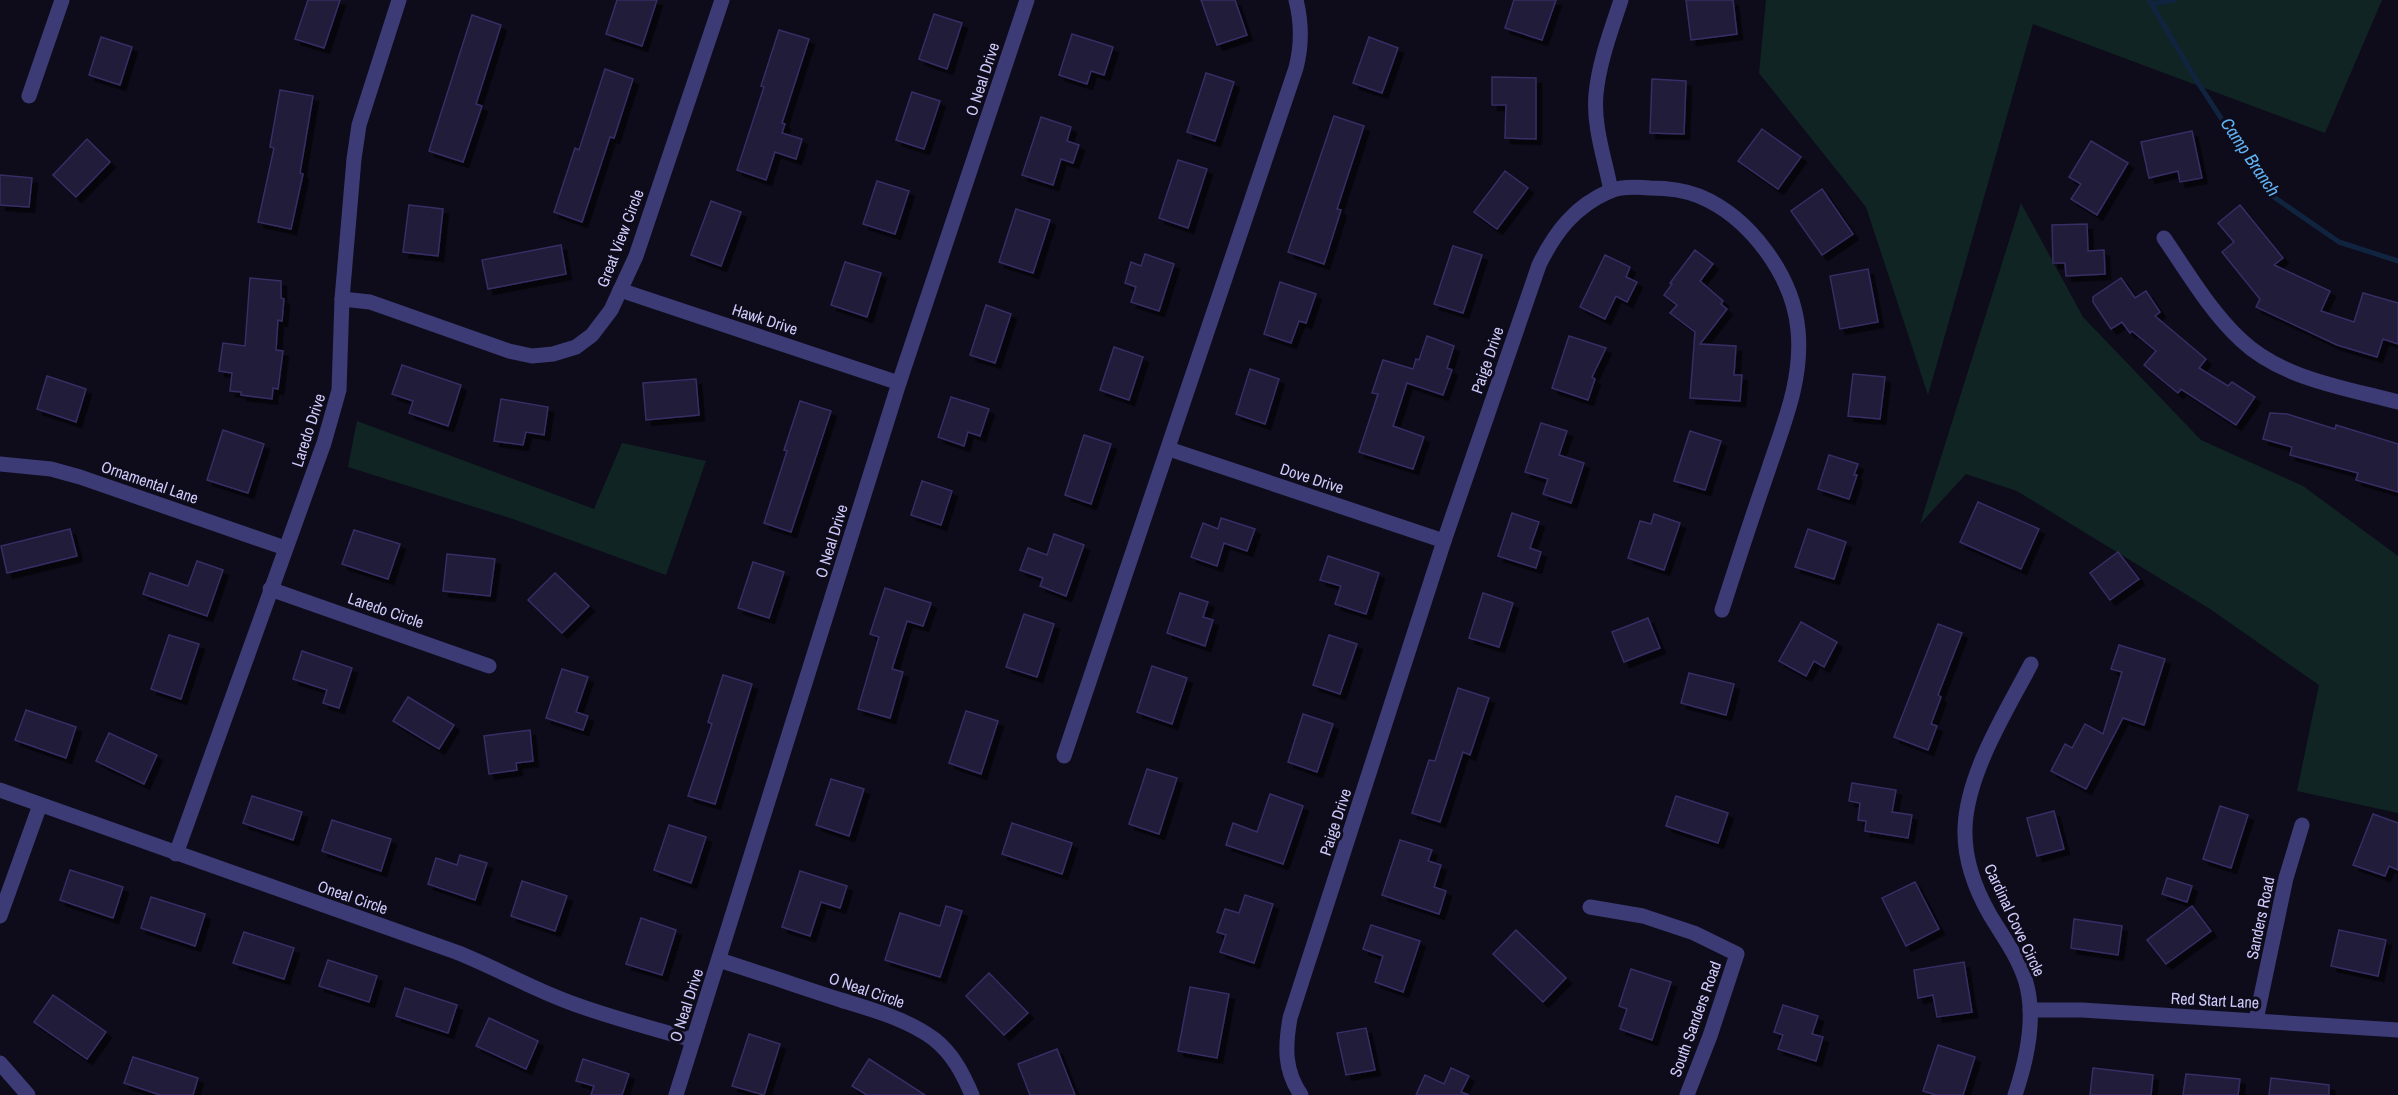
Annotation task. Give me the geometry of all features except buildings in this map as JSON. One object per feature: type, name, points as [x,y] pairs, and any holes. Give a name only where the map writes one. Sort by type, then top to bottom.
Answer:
[{"type":"street","points":[[29,96],[62,0]]},
{"type":"street","name":"Laredo Drive","points":[[176,854],[324,443],[339,390],[342,299],[359,125],[399,0]]},
{"type":"street","name":"Great View Circle","points":[[342,299],[370,302],[509,351],[532,356],[553,354],[576,347],[592,335],[611,310],[636,256],[722,0]]},
{"type":"street","name":"O Neal Drive","points":[[675,1095],[899,383],[1027,0]]},
{"type":"street","points":[[1064,756],[1296,68],[1301,48],[1296,0]]},
{"type":"street","points":[[1611,191],[1599,140],[1596,96],[1600,67],[1620,0]]},
{"type":"street","name":"Paige Drive","points":[[1301,1095],[1293,1082],[1286,1059],[1290,1018],[1444,540],[1539,265],[1561,226],[1581,208],[1611,191],[1636,187],[1667,188],[1699,196],[1722,209],[1743,225],[1761,245],[1779,272],[1792,301],[1798,329],[1797,381],[1722,610]]},
{"type":"street","points":[[2164,238],[2202,295],[2243,342],[2291,371],[2325,383],[2398,402]]},
{"type":"street","name":"Hawk Drive","points":[[620,290],[899,383]]},
{"type":"street","name":"Dove Drive","points":[[1169,449],[1444,540]]},
{"type":"street","name":"Ornamental Lane","points":[[0,464],[51,469],[80,477],[285,549]]},
{"type":"street","name":"Laredo Circle","points":[[270,589],[489,666]]},
{"type":"street","name":"Cardinal Cove Circle","points":[[2015,1095],[2029,1042],[2030,1010],[2025,979],[2008,943],[1977,890],[1968,860],[1965,828],[1970,793],[1990,743],[2031,664]]},
{"type":"street","name":"Oneal Circle","points":[[0,790],[456,952],[495,967],[529,986],[563,1000],[693,1040]]},
{"type":"street","points":[[0,916],[40,805]]},
{"type":"street","name":"Sanders Road","points":[[2256,1020],[2286,878],[2302,825]]},
{"type":"street","name":"South Sanders Road","points":[[1590,907],[1643,916],[1694,933],[1737,954],[1710,1036],[1687,1095]]},
{"type":"street","name":"O Neal Circle","points":[[719,960],[915,1026],[951,1056],[963,1073],[972,1095]]},
{"type":"street","name":"Red Start Lane","points":[[2030,1010],[2082,1010],[2398,1030]]},
{"type":"street","points":[[0,1063],[28,1095]]},
{"type":"green space","points":[[1766,0],[2382,0],[2325,133],[2033,24],[1928,395],[1866,207],[1759,73]]},
{"type":"green space","points":[[2021,203],[2083,317],[2201,440],[2303,486],[2398,556],[2398,813],[2297,791],[2319,685],[2210,609],[2017,491],[1966,474],[1920,524]]},
{"type":"green space","points":[[357,421],[594,509],[622,443],[706,461],[666,575],[516,520],[348,467]]},
{"type":"waterway","name":"Camp Branch","points":[[2149,0],[2195,78],[2271,195],[2339,242],[2398,261]]},
{"type":"waterway","points":[[2152,4],[2174,0]]}]
